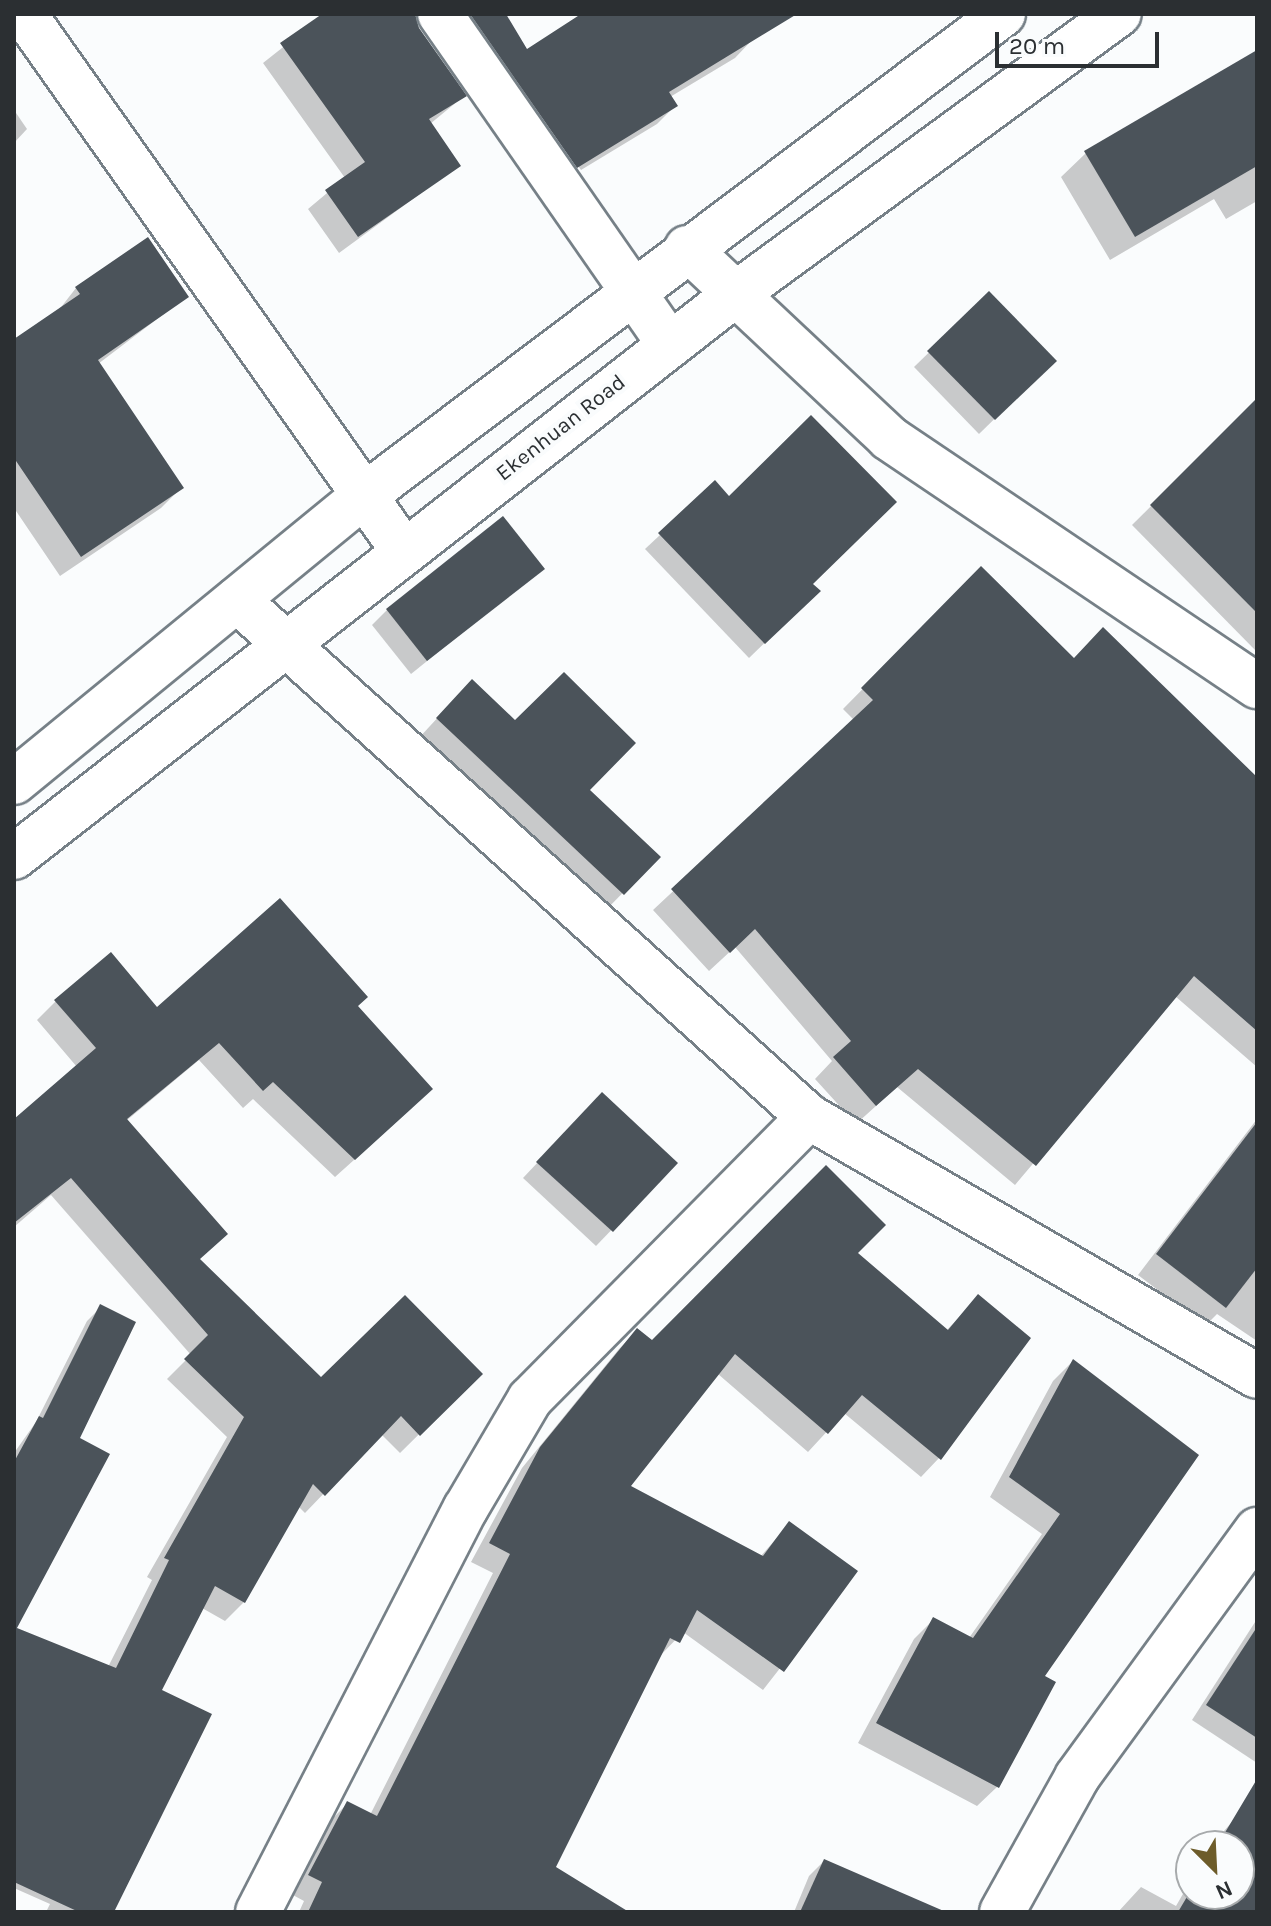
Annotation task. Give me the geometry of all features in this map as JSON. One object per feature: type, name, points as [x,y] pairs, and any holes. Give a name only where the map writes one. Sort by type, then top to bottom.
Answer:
[{"type":"street","points":[[24,14],[361,498],[403,550]]},
{"type":"street","points":[[440,14],[629,292],[670,345]]},
{"type":"street","points":[[14,782],[361,498],[687,248],[1003,14]]},
{"type":"street","name":"Ekenhuan Road","points":[[14,857],[403,550],[733,296],[1119,14]]},
{"type":"street","points":[[687,248],[733,296],[889,438],[1257,686]]},
{"type":"street","points":[[237,600],[289,641],[809,1117],[1257,1376]]},
{"type":"street","points":[[258,1912],[466,1508],[530,1399],[809,1117]]},
{"type":"street","points":[[1002,1912],[1077,1777],[1257,1530]]},
{"type":"building","points":[[322,14],[415,14],[419,28],[467,96],[429,119],[461,166],[358,237],[325,190],[365,162],[280,43]]},
{"type":"building","points":[[470,14],[506,14],[527,49],[581,14],[797,14],[669,92],[678,106],[577,168]]},
{"type":"building","points":[[1257,50],[1257,166],[1135,237],[1084,151]]},
{"type":"building","points":[[148,237],[189,297],[98,360],[184,488],[81,557],[14,458],[14,339],[80,294],[75,287]]},
{"type":"building","points":[[989,291],[1057,361],[995,420],[927,351]]},
{"type":"building","points":[[1257,398],[1257,613],[1150,505]]},
{"type":"building","points":[[811,415],[897,502],[813,584],[821,591],[765,644],[658,533],[715,480],[729,496]]},
{"type":"building","points":[[503,516],[545,569],[427,661],[386,609]]},
{"type":"building","points":[[981,566],[1074,658],[1103,627],[1257,777],[1257,1031],[1194,976],[1036,1166],[918,1069],[876,1106],[833,1057],[851,1041],[755,929],[730,953],[671,889],[873,700],[861,688]]},
{"type":"building","points":[[564,672],[636,743],[590,790],[661,857],[624,895],[436,718],[472,679],[515,720]]},
{"type":"building","points":[[280,898],[368,997],[358,1006],[433,1089],[355,1160],[273,1082],[263,1091],[219,1043],[127,1119],[228,1234],[200,1259],[321,1377],[405,1295],[483,1374],[420,1436],[401,1416],[325,1496],[313,1484],[245,1603],[215,1586],[162,1690],[212,1714],[114,1912],[79,1912],[14,1882],[14,1462],[39,1416],[43,1418],[100,1304],[136,1322],[80,1438],[110,1454],[17,1628],[116,1668],[169,1560],[164,1558],[244,1417],[184,1359],[208,1335],[71,1178],[14,1223],[14,1119],[96,1048],[54,1000],[111,952],[157,1007]]},
{"type":"building","points":[[602,1092],[678,1163],[613,1232],[536,1162]]},
{"type":"building","points":[[1257,1122],[1257,1268],[1226,1308],[1156,1254]]},
{"type":"building","points":[[826,1165],[886,1225],[858,1253],[948,1330],[978,1294],[1031,1338],[941,1460],[862,1395],[828,1434],[735,1354],[631,1486],[763,1556],[789,1521],[858,1571],[784,1672],[697,1610],[680,1643],[670,1638],[556,1867],[629,1912],[308,1912],[322,1882],[308,1875],[347,1801],[377,1816],[510,1554],[489,1543],[540,1447],[637,1328],[652,1340]]},
{"type":"building","points":[[1073,1359],[1199,1455],[1045,1676],[1056,1682],[999,1788],[876,1723],[933,1617],[973,1638],[1060,1514],[1009,1477]]},
{"type":"building","points":[[1257,1627],[1257,1738],[1206,1705]]},
{"type":"building","points":[[1257,1779],[1257,1912],[1178,1912],[1255,1910],[1255,1830],[1227,1830]]},
{"type":"building","points":[[824,1859],[946,1912],[800,1912]]}]
